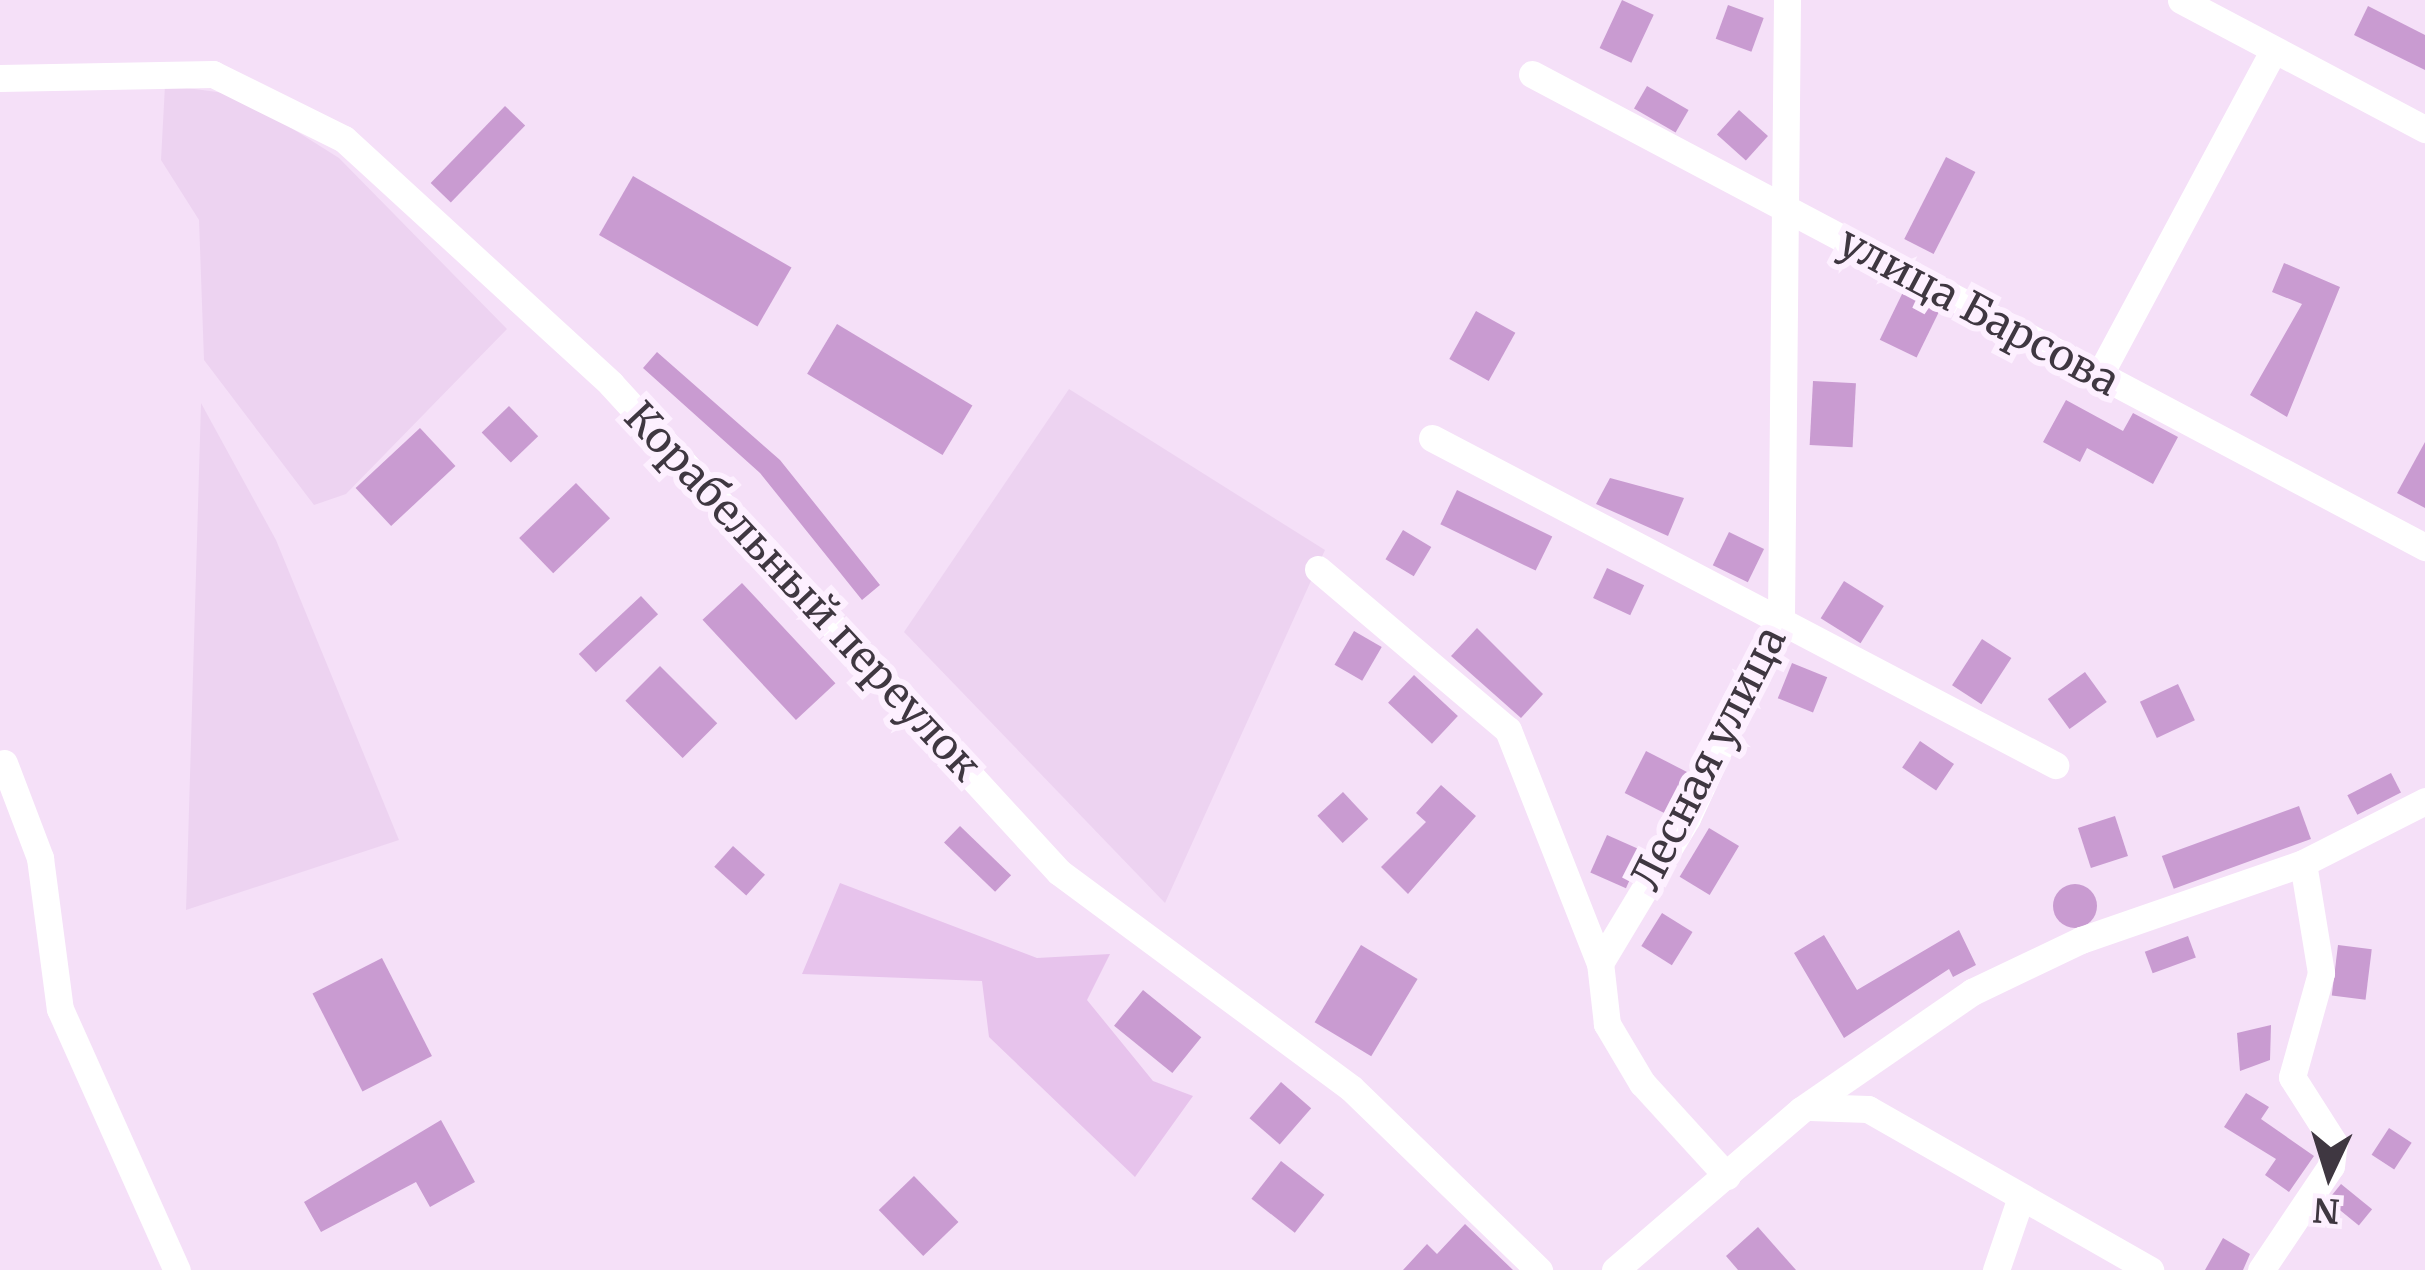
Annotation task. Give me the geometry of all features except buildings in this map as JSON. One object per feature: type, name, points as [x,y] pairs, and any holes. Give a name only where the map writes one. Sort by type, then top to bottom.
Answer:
[{"type":"street","name":"Лесная улица","points":[[1600,963],[1687,818],[1781,615],[1786,0]]},
{"type":"street","points":[[2181,0],[2425,129]]},
{"type":"street","points":[[2100,374],[2273,52]]},
{"type":"street","name":"Корабельный переулок","points":[[0,78],[213,74],[344,139],[611,383],[1059,872],[1351,1088],[1539,1270]]},
{"type":"street","name":"улица Барсова","points":[[1532,74],[2425,547]]},
{"type":"street","points":[[1432,438],[1781,615],[2055,765]]},
{"type":"street","points":[[1318,569],[1508,730],[1600,963],[1607,1024],[1642,1083],[1727,1176]]},
{"type":"street","points":[[4,763],[40,858],[60,1009],[177,1270]]},
{"type":"street","points":[[1615,1270],[1801,1110],[1972,992],[2081,940],[2303,863],[2425,801]]},
{"type":"street","points":[[2261,1270],[2331,1166],[2334,1143],[2292,1077],[2321,973],[2303,863]]},
{"type":"street","points":[[1801,1110],[1833,1100],[1868,1109],[2150,1270]]},
{"type":"street","points":[[1996,1270],[2021,1197]]},
{"type":"shaded area","points":[[165,85],[239,95],[339,158],[507,329],[346,494],[314,505],[204,360],[199,220],[161,160]]},
{"type":"shaded area","points":[[1069,389],[1325,550],[1165,903],[904,632]]},
{"type":"shaded area","points":[[201,403],[276,540],[399,840],[186,910]]},
{"type":"shaded area","points":[[840,883],[1037,958],[1110,954],[1087,1000],[1153,1081],[1193,1096],[1135,1177],[989,1037],[982,981],[802,974]]}]
